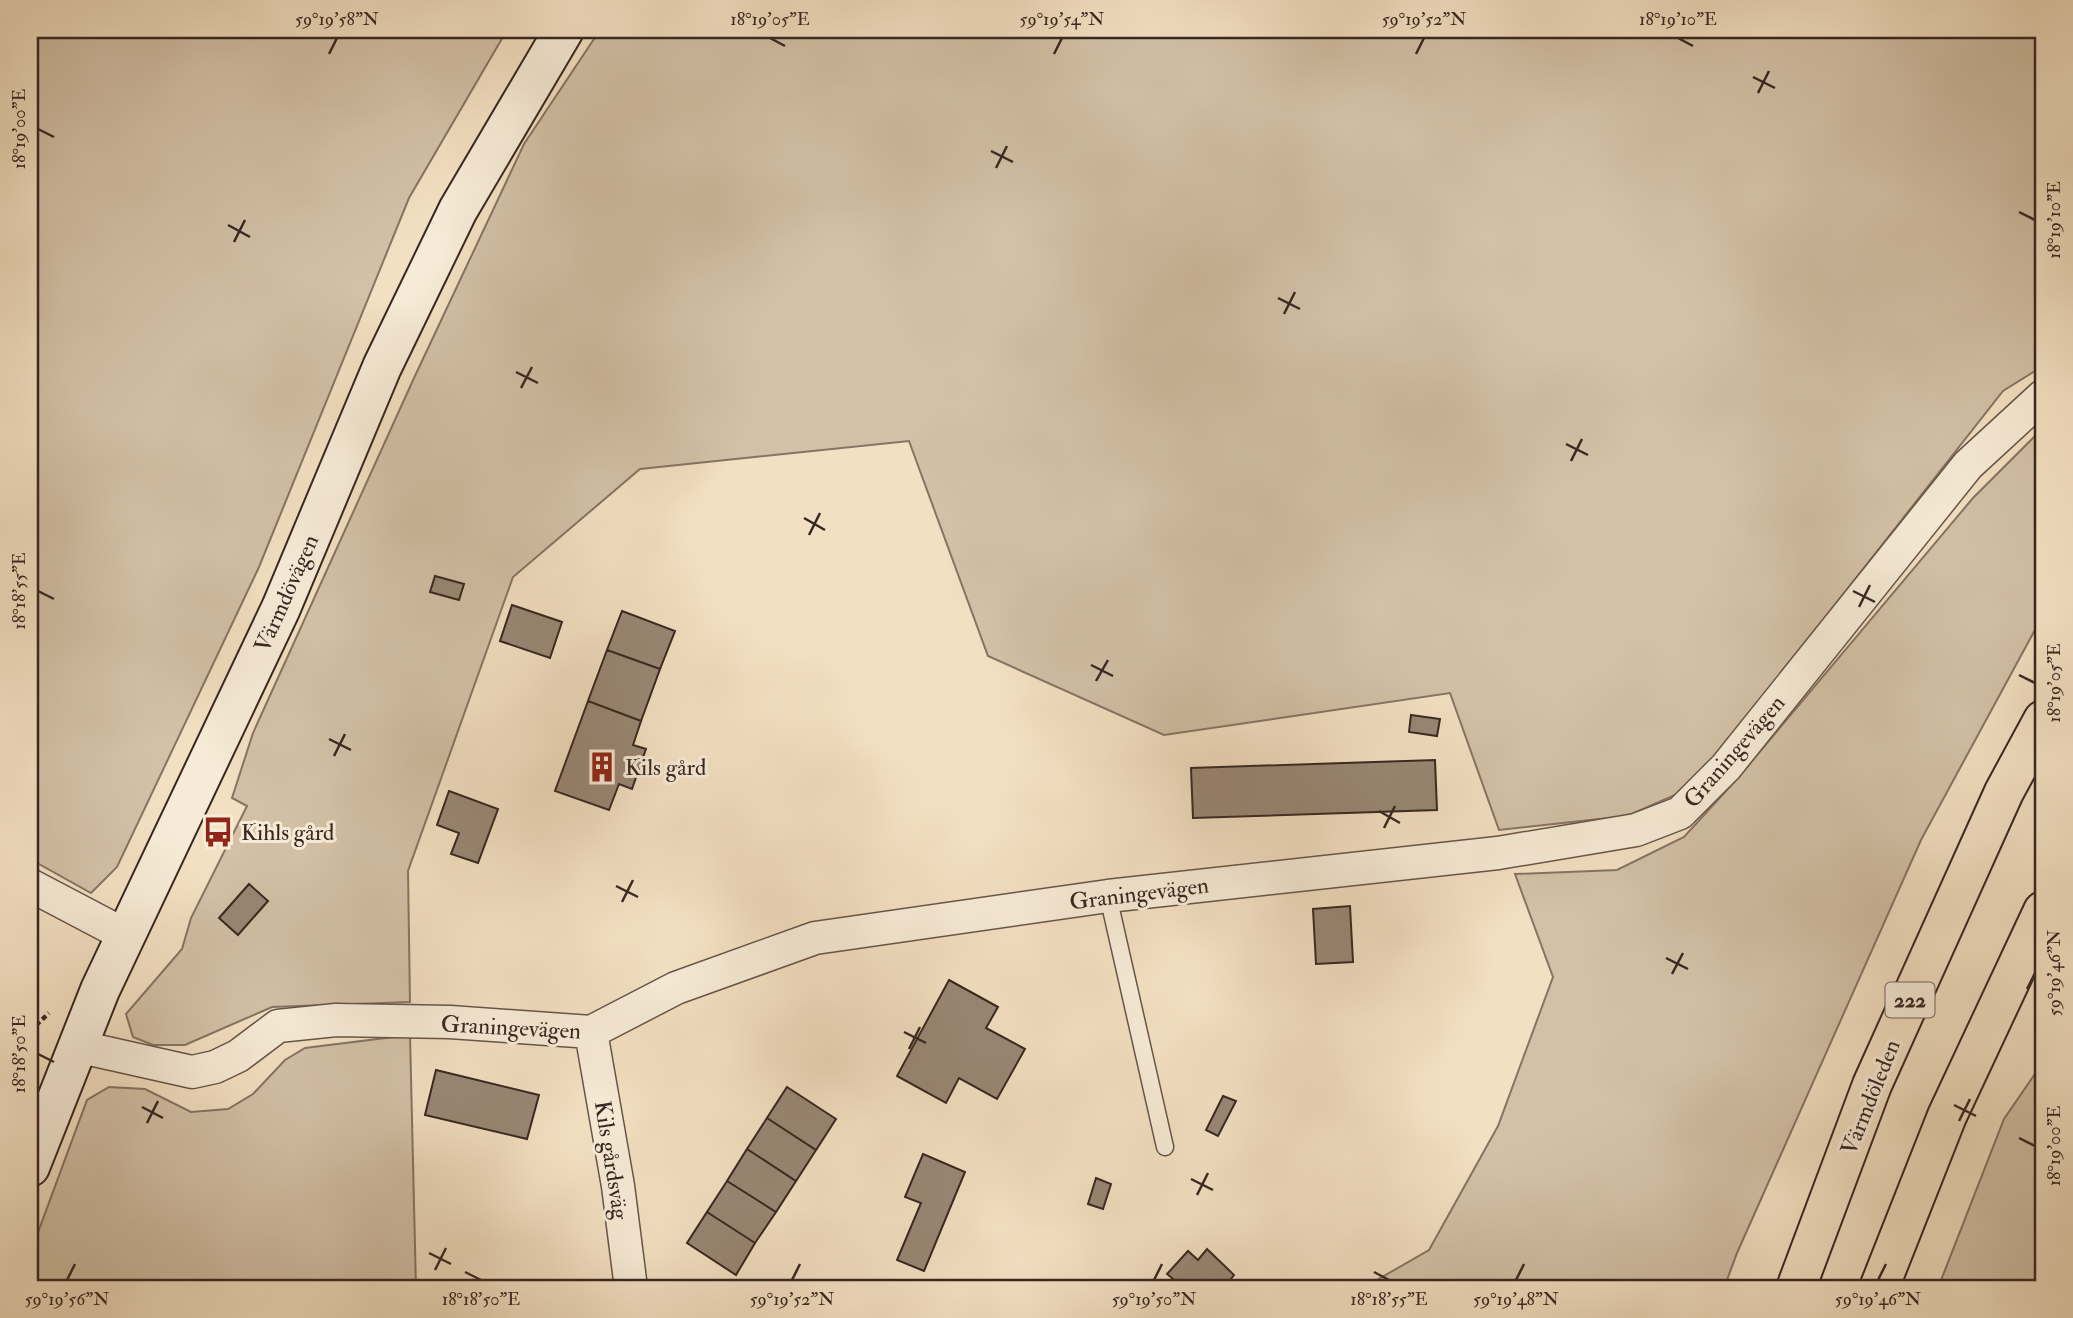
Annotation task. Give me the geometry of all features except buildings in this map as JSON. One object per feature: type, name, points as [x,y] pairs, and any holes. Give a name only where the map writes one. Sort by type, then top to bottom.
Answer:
[{"type":"highway","name":"Värmdöleden","points":[[1796,1288],[1872,1085],[2004,792],[2043,720]]},
{"type":"highway","points":[[1879,1288],[1947,1116],[2043,911]]},
{"type":"main road","name":"Värmdövägen","points":[[30,1167],[76,1046],[125,934],[281,608],[382,367],[458,211],[564,30]]},
{"type":"street","name":"Graningevägen","points":[[76,1046],[192,1072],[215,1067],[238,1055],[278,1026],[290,1024],[337,1020],[450,1022],[591,1032],[676,988],[815,938],[1108,896],[1498,853],[1636,830],[1680,813],[1726,767],[1968,465],[2043,396]]},
{"type":"street","points":[[30,885],[125,934]]},
{"type":"street","name":"Kils gårdsväg","points":[[591,1032],[618,1186],[631,1288]]},
{"type":"lane","points":[[1108,896],[1165,1147]]},
{"type":"shaded area","points":[[30,30],[507,30],[409,198],[259,567],[117,867],[91,893],[30,859]]},
{"type":"shaded area","points":[[600,30],[2043,30],[2043,366],[2003,391],[1713,760],[1675,795],[1627,816],[1499,830],[1450,693],[1164,735],[988,656],[909,441],[640,469],[513,577],[408,871],[410,1002],[272,1007],[185,1045],[153,1045],[133,1037],[126,1014],[182,949],[191,918],[247,806],[232,798],[253,733],[414,378],[524,144]]},
{"type":"shaded area","points":[[2043,428],[2043,615],[1921,840],[1737,1253],[1724,1288],[1363,1288],[1429,1250],[1498,1126],[1553,977],[1515,874],[1617,870],[1684,837],[1736,780],[1973,498]]},
{"type":"shaded area","points":[[410,1035],[416,1288],[30,1288],[30,1254],[87,1100],[109,1087],[145,1089],[191,1112],[228,1109],[253,1094],[285,1060],[305,1048]]},
{"type":"shaded area","points":[[2043,1062],[2043,1288],[1938,1288],[2004,1119]]},
{"type":"place","name":"Kils gård","points":[[602,767]]},
{"type":"place","name":"Kihls gård","points":[[218,832]]}]
